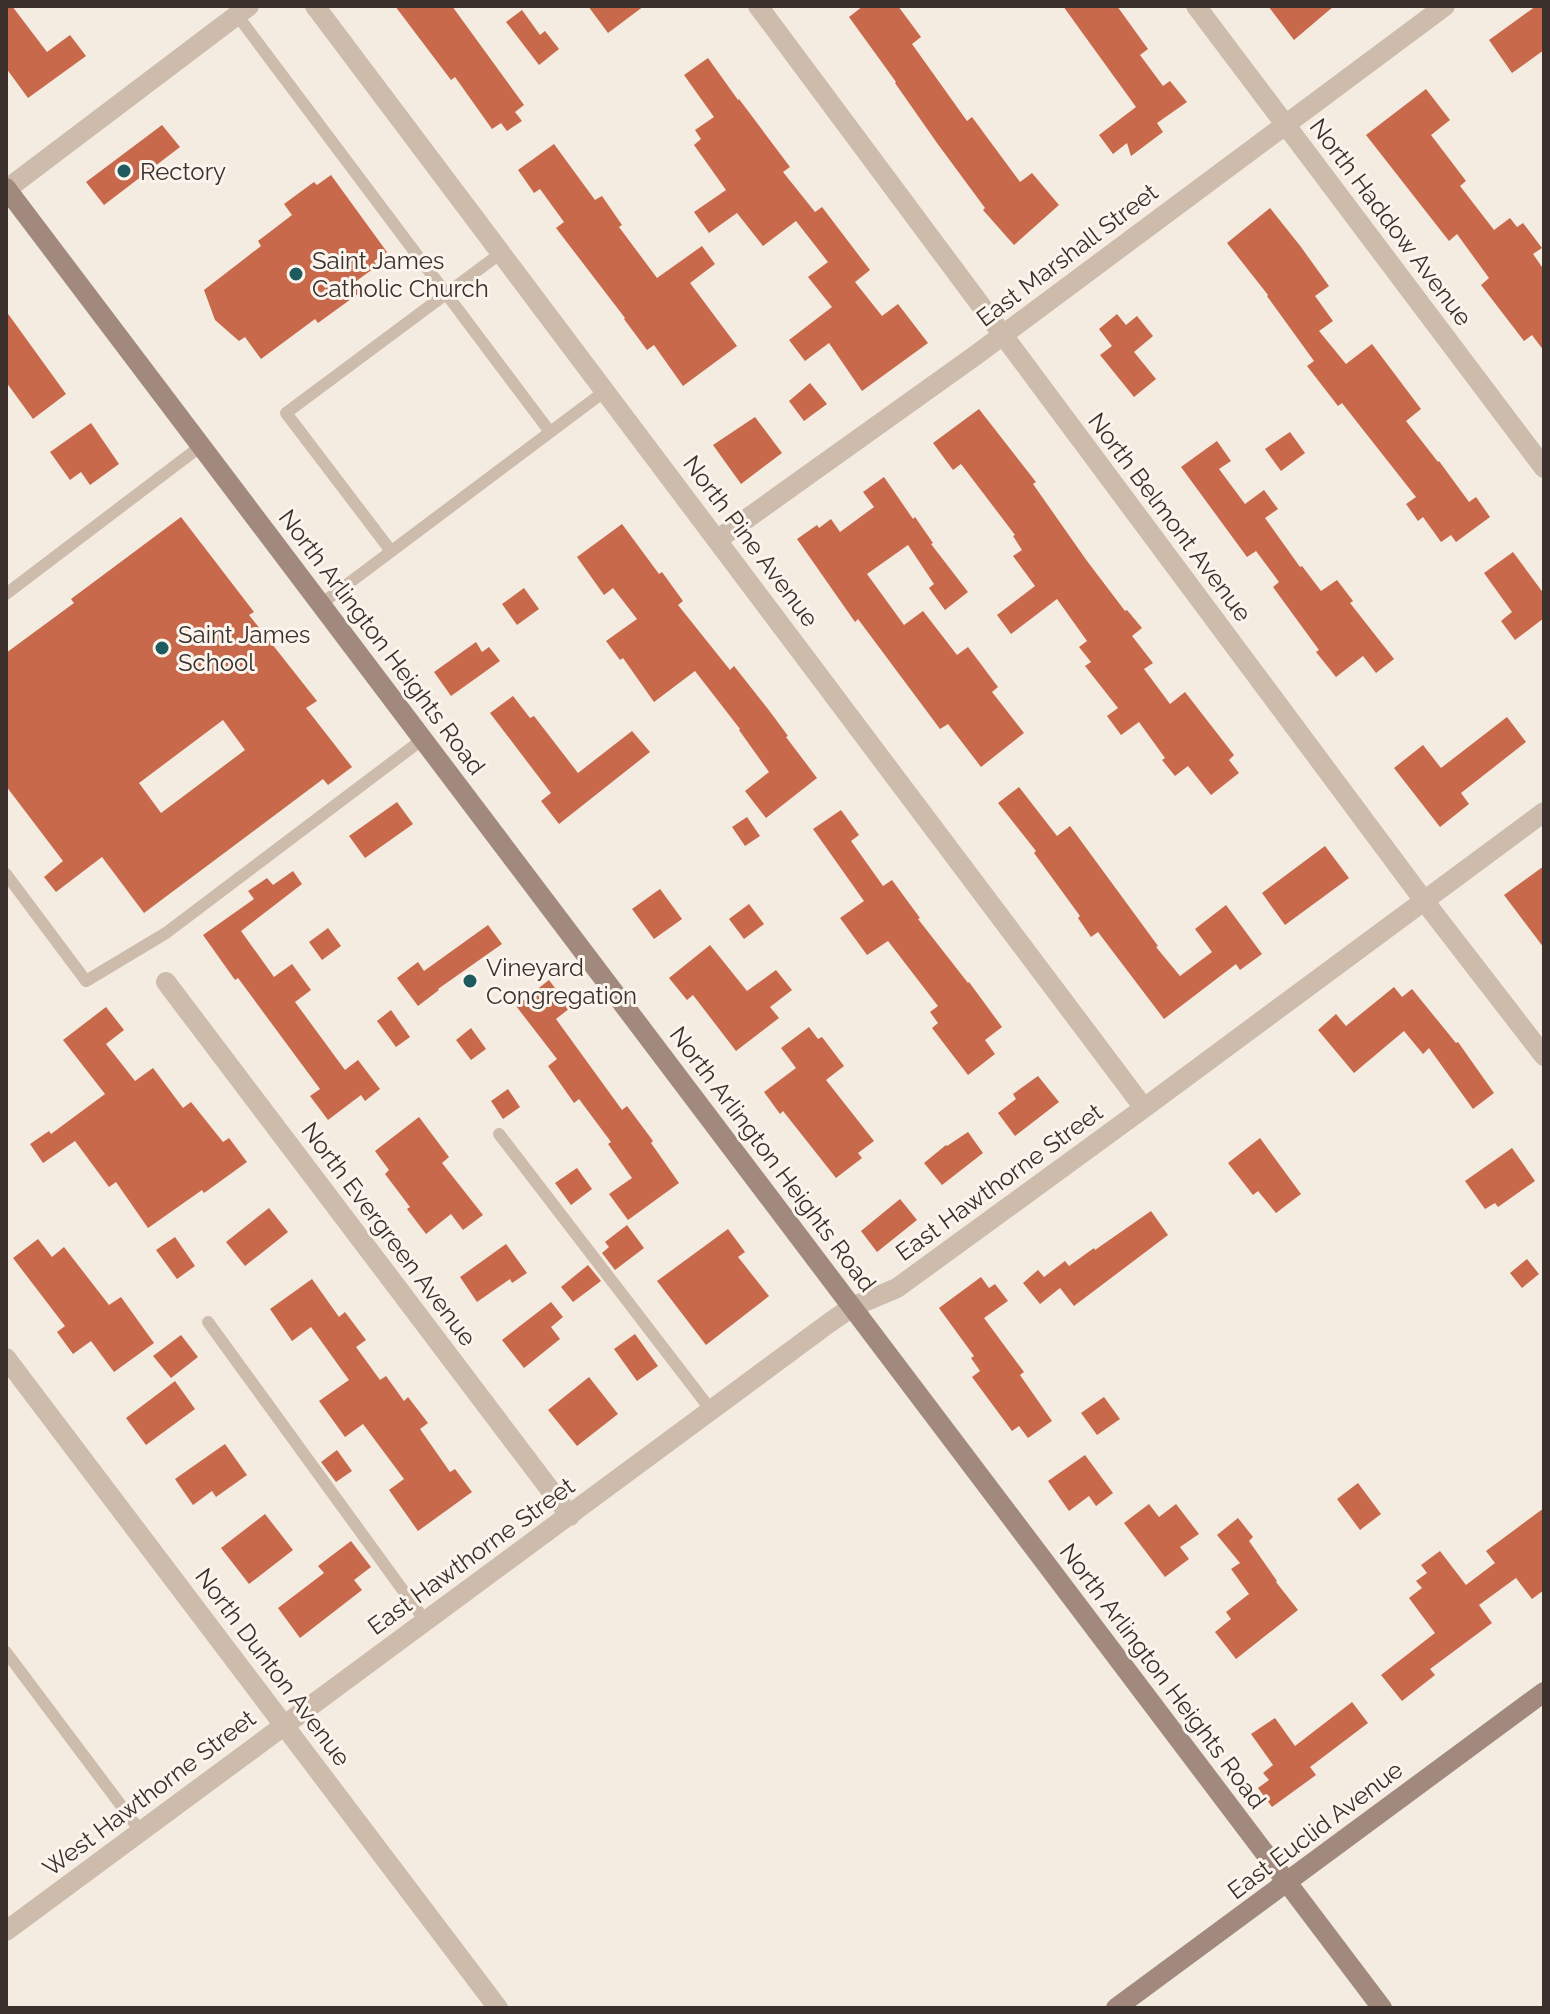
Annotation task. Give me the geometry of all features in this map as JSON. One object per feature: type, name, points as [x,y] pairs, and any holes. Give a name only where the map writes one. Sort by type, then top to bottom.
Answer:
[{"type":"main road","name":"North Arlington Heights Road","points":[[6,188],[1382,2008]]},
{"type":"main road","name":"East Euclid Avenue","points":[[1116,2008],[1544,1692]]},
{"type":"street","name":"North Pine Avenue","points":[[315,6],[1144,1108]]},
{"type":"street","name":"North Belmont Avenue","points":[[758,6],[1425,902],[1544,1056]]},
{"type":"street","name":"North Haddow Avenue","points":[[1196,6],[1544,468]]},
{"type":"street","name":"East Marshall Street","points":[[717,540],[1003,336],[1445,6]]},
{"type":"street","points":[[6,188],[243,10]]},
{"type":"street","name":"East Hawthorne Street","points":[[284,1725],[852,1307],[897,1288],[1544,812]]},
{"type":"street","name":"North Evergreen Avenue","points":[[166,982],[570,1516]]},
{"type":"street","name":"North Dunton Avenue","points":[[6,1358],[498,2008]]},
{"type":"street","name":"West Hawthorne Street","points":[[6,1931],[284,1725]]},
{"type":"lane","points":[[243,10],[550,432]]},
{"type":"lane","points":[[391,551],[286,413],[501,253]]},
{"type":"lane","points":[[321,604],[605,391]]},
{"type":"lane","points":[[6,594],[201,446]]},
{"type":"lane","points":[[6,874],[86,981],[166,933],[423,739]]},
{"type":"lane","points":[[499,1134],[711,1410]]},
{"type":"lane","points":[[208,1322],[426,1622]]},
{"type":"lane","points":[[6,1652],[141,1832]]},
{"type":"building","points":[[6,6],[12,6],[47,52],[70,35],[86,56],[28,98],[6,68]]},
{"type":"building","points":[[395,6],[452,6],[524,105],[515,112],[522,121],[507,131],[501,123],[492,129],[455,77],[451,80]]},
{"type":"building","points":[[588,6],[644,6],[608,33]]},
{"type":"building","points":[[863,6],[898,6],[921,37],[912,44],[967,121],[972,117],[1020,182],[1032,173],[1059,205],[1014,245],[983,210],[985,208],[849,17]]},
{"type":"building","points":[[1063,6],[1117,6],[1148,49],[1140,55],[1163,86],[1170,81],[1187,102],[1157,123],[1163,132],[1131,156],[1127,143],[1113,154],[1099,135],[1136,107]]},
{"type":"building","points":[[1268,6],[1334,6],[1294,40]]},
{"type":"building","points":[[1536,6],[1544,6],[1544,50],[1512,73],[1489,40]]},
{"type":"building","points":[[522,10],[540,35],[545,31],[559,49],[539,65],[506,22]]},
{"type":"building","points":[[708,58],[790,167],[783,172],[815,212],[822,207],[870,270],[855,282],[882,316],[898,304],[928,343],[862,391],[829,343],[805,361],[789,340],[832,307],[808,277],[828,262],[796,221],[763,246],[737,213],[709,233],[694,212],[726,190],[694,145],[701,139],[695,130],[714,117],[684,75]]},
{"type":"building","points":[[1426,89],[1450,120],[1431,135],[1466,181],[1460,186],[1494,230],[1510,218],[1517,227],[1523,223],[1542,248],[1533,254],[1544,270],[1544,351],[1532,335],[1524,341],[1481,285],[1489,278],[1457,234],[1449,241],[1366,135]]},
{"type":"building","name":"Rectory","points":[[162,125],[180,147],[104,205],[86,182]]},
{"type":"building","points":[[554,144],[595,200],[602,196],[622,225],[619,227],[657,278],[702,246],[715,264],[690,283],[737,346],[683,386],[654,345],[647,350],[556,228],[564,222],[540,189],[534,193],[518,170]]},
{"type":"building","name":"Saint James Catholic Church","points":[[331,175],[387,252],[374,261],[377,266],[355,282],[362,291],[318,323],[315,319],[261,359],[245,337],[239,341],[215,320],[204,290],[261,246],[258,241],[292,215],[284,204],[314,182],[317,185]]},
{"type":"building","points":[[1270,208],[1329,286],[1315,296],[1333,321],[1319,331],[1346,364],[1372,344],[1421,409],[1406,421],[1469,502],[1476,497],[1490,517],[1456,542],[1451,535],[1441,542],[1423,517],[1418,521],[1406,504],[1416,497],[1342,403],[1338,406],[1307,366],[1314,361],[1227,243]]},
{"type":"building","points":[[6,311],[66,394],[33,419],[6,382]]},
{"type":"building","points":[[1117,314],[1126,325],[1137,316],[1153,336],[1134,352],[1156,379],[1134,397],[1100,355],[1112,346],[1099,329]]},
{"type":"building","points":[[810,383],[827,404],[804,421],[789,401]]},
{"type":"building","points":[[979,409],[1036,482],[1033,484],[1087,561],[1142,628],[1132,636],[1153,663],[1144,669],[1170,704],[1185,692],[1234,755],[1229,760],[1239,773],[1211,795],[1188,766],[1175,776],[1139,722],[1121,735],[1107,716],[1118,708],[1085,666],[1091,662],[1079,647],[1087,641],[1057,599],[1011,634],[997,615],[1035,586],[1013,556],[1022,550],[1015,535],[961,464],[953,470],[933,443]]},
{"type":"building","points":[[755,417],[782,453],[741,484],[713,445]]},
{"type":"building","points":[[91,423],[119,464],[90,485],[81,472],[70,480],[50,452]]},
{"type":"building","points":[[1290,432],[1305,453],[1281,471],[1265,449]]},
{"type":"building","points":[[1217,441],[1231,461],[1219,469],[1245,504],[1264,490],[1278,509],[1265,518],[1300,567],[1321,591],[1337,580],[1353,601],[1350,603],[1394,659],[1376,673],[1363,656],[1336,677],[1273,587],[1279,582],[1256,551],[1247,557],[1181,467]]},
{"type":"building","points":[[884,477],[968,592],[945,610],[929,588],[934,584],[908,545],[867,574],[904,625],[923,611],[957,655],[968,647],[998,687],[992,692],[1024,733],[981,767],[948,724],[940,729],[858,619],[855,622],[797,539],[831,519],[840,532],[874,507],[863,492]]},
{"type":"building","points":[[181,517],[254,612],[249,615],[317,701],[306,708],[352,767],[328,785],[323,779],[144,913],[102,857],[56,892],[44,877],[63,861],[6,786],[6,653],[74,603],[71,599]],"holes":[[[223,720],[245,750],[161,813],[139,783]]]},
{"type":"building","points":[[622,524],[683,601],[678,605],[730,670],[734,666],[817,778],[766,818],[745,791],[769,772],[695,671],[654,702],[623,658],[620,660],[606,641],[637,619],[613,588],[604,595],[577,557]]},
{"type":"building","points":[[1513,552],[1544,594],[1544,618],[1515,640],[1501,621],[1512,612],[1484,573]]},
{"type":"building","points":[[524,588],[539,609],[517,625],[502,604]]},
{"type":"building","points":[[476,642],[482,652],[489,647],[500,661],[451,696],[434,672]]},
{"type":"building","points":[[513,696],[530,718],[534,716],[578,773],[632,731],[650,752],[559,824],[541,801],[551,793],[490,713]]},
{"type":"building","points":[[1507,717],[1526,742],[1461,793],[1469,804],[1440,827],[1394,768],[1423,745],[1441,768]]},
{"type":"building","points":[[1019,787],[1057,836],[1070,826],[1180,976],[1212,952],[1195,929],[1226,905],[1262,954],[1240,970],[1236,964],[1164,1019],[1098,932],[1091,937],[1078,918],[1080,916],[1034,853],[1036,851],[998,803]]},
{"type":"building","points":[[397,802],[413,824],[365,858],[349,836]]},
{"type":"building","points":[[841,810],[859,835],[851,841],[883,886],[892,880],[918,919],[1002,1027],[985,1040],[995,1054],[968,1075],[932,1028],[938,1023],[930,1012],[938,1006],[888,941],[867,955],[840,918],[864,901],[813,829]]},
{"type":"building","points":[[747,817],[760,836],[745,846],[732,827]]},
{"type":"building","points":[[1325,846],[1349,878],[1285,925],[1262,893]]},
{"type":"building","points":[[1544,866],[1544,948],[1504,895]]},
{"type":"building","points":[[293,871],[302,884],[241,931],[274,977],[292,964],[311,990],[295,1002],[345,1070],[358,1060],[380,1089],[365,1101],[361,1095],[328,1120],[310,1096],[320,1089],[203,935],[254,899],[248,891],[267,878],[273,885]]},
{"type":"building","points":[[660,889],[682,919],[654,939],[632,909]]},
{"type":"building","points":[[749,904],[764,924],[744,939],[729,919]]},
{"type":"building","points":[[488,925],[502,944],[418,1006],[397,978],[418,962],[424,971]]},
{"type":"building","points":[[328,928],[341,946],[322,960],[309,942]]},
{"type":"building","points":[[710,945],[747,991],[776,970],[792,990],[770,1007],[779,1018],[736,1051],[693,995],[687,1000],[669,978]]},
{"type":"building","points":[[549,980],[570,1008],[556,1019],[622,1110],[627,1106],[679,1183],[628,1220],[609,1194],[632,1178],[608,1144],[611,1142],[579,1099],[574,1103],[548,1066],[557,1059],[516,1006]]},
{"type":"building","points":[[1394,987],[1402,997],[1412,989],[1458,1042],[1494,1093],[1473,1109],[1429,1048],[1423,1054],[1404,1031],[1354,1073],[1318,1030],[1336,1014],[1346,1026]]},
{"type":"building","points":[[106,1007],[124,1030],[106,1044],[135,1081],[153,1068],[183,1108],[191,1102],[223,1142],[229,1138],[247,1162],[148,1228],[116,1182],[109,1187],[75,1141],[43,1163],[30,1144],[49,1131],[51,1134],[105,1094],[63,1040]]},
{"type":"building","points":[[391,1010],[410,1037],[396,1047],[377,1021]]},
{"type":"building","points":[[809,1027],[818,1039],[822,1037],[844,1066],[826,1080],[874,1141],[858,1153],[862,1158],[836,1178],[764,1092],[796,1068],[781,1048]]},
{"type":"building","points":[[471,1028],[486,1049],[471,1060],[456,1040]]},
{"type":"building","points":[[1038,1076],[1059,1102],[1015,1136],[998,1113],[1016,1099],[1013,1094]]},
{"type":"building","points":[[508,1089],[520,1107],[503,1119],[491,1101]]},
{"type":"building","points":[[419,1117],[449,1157],[442,1163],[483,1215],[463,1230],[451,1214],[426,1234],[385,1174],[389,1170],[375,1151]]},
{"type":"building","points":[[968,1132],[983,1153],[942,1185],[924,1163]]},
{"type":"building","points":[[1260,1138],[1301,1194],[1276,1213],[1258,1191],[1253,1195],[1228,1163]]},
{"type":"building","points":[[1512,1148],[1535,1181],[1498,1207],[1495,1203],[1485,1209],[1465,1181]]},
{"type":"building","points":[[577,1168],[592,1189],[571,1205],[555,1183]]},
{"type":"building","points":[[900,1199],[917,1220],[877,1252],[861,1231]]},
{"type":"building","points":[[269,1208],[288,1232],[245,1266],[226,1242]]},
{"type":"building","points":[[1151,1211],[1168,1235],[1074,1306],[1060,1288],[1040,1304],[1023,1283],[1038,1270],[1044,1277],[1065,1261],[1069,1266]]},
{"type":"building","points":[[627,1225],[644,1248],[615,1270],[602,1253],[609,1247],[605,1242]]},
{"type":"building","points":[[728,1229],[745,1252],[738,1257],[769,1296],[706,1345],[657,1281]]},
{"type":"building","points":[[175,1237],[195,1266],[177,1279],[156,1250]]},
{"type":"building","points":[[38,1239],[52,1257],[64,1247],[109,1305],[121,1297],[154,1343],[114,1372],[91,1341],[73,1354],[57,1332],[65,1326],[13,1258]]},
{"type":"building","points":[[506,1244],[527,1273],[512,1283],[510,1279],[477,1302],[460,1277]]},
{"type":"building","points":[[1527,1259],[1539,1274],[1522,1288],[1510,1273]]},
{"type":"building","points":[[588,1265],[601,1281],[573,1302],[561,1287]]},
{"type":"building","points":[[981,1277],[989,1288],[995,1284],[1008,1301],[984,1318],[1024,1372],[1020,1375],[1052,1421],[1028,1438],[1019,1426],[1012,1431],[972,1377],[980,1371],[971,1358],[974,1356],[939,1308]]},
{"type":"building","points":[[312,1279],[339,1317],[345,1312],[366,1340],[356,1347],[380,1380],[386,1376],[404,1401],[408,1397],[428,1423],[420,1429],[450,1472],[455,1469],[472,1492],[418,1531],[389,1490],[404,1479],[363,1424],[345,1437],[319,1401],[349,1380],[311,1327],[292,1341],[270,1309]]},
{"type":"building","points":[[551,1302],[563,1317],[551,1327],[560,1339],[524,1368],[502,1340]]},
{"type":"building","points":[[635,1334],[658,1366],[637,1381],[614,1349]]},
{"type":"building","points":[[181,1335],[198,1357],[171,1378],[153,1356]]},
{"type":"building","points":[[589,1377],[618,1414],[577,1446],[548,1410]]},
{"type":"building","points":[[175,1381],[195,1409],[146,1445],[126,1418]]},
{"type":"building","points":[[1104,1397],[1120,1419],[1097,1435],[1081,1413]]},
{"type":"building","points":[[225,1444],[247,1475],[216,1497],[212,1491],[193,1505],[175,1479]]},
{"type":"building","points":[[337,1450],[352,1471],[336,1482],[321,1462]]},
{"type":"building","points":[[1085,1455],[1113,1493],[1096,1506],[1089,1496],[1069,1511],[1048,1481]]},
{"type":"building","points":[[1358,1483],[1381,1514],[1360,1530],[1337,1499]]},
{"type":"building","points":[[1149,1504],[1159,1517],[1176,1504],[1199,1534],[1180,1547],[1189,1559],[1165,1577],[1124,1523]]},
{"type":"building","points":[[1544,1508],[1544,1590],[1532,1599],[1516,1578],[1479,1605],[1492,1623],[1430,1669],[1435,1675],[1402,1701],[1381,1675],[1435,1633],[1409,1598],[1422,1588],[1416,1581],[1427,1573],[1421,1565],[1440,1551],[1466,1585],[1495,1563],[1486,1551]]},
{"type":"building","points":[[265,1514],[293,1550],[249,1584],[221,1548]]},
{"type":"building","points":[[1238,1518],[1253,1537],[1249,1541],[1298,1610],[1236,1659],[1215,1632],[1231,1619],[1226,1612],[1249,1594],[1231,1569],[1240,1563],[1217,1535]]},
{"type":"building","points":[[351,1541],[371,1567],[354,1580],[362,1590],[300,1638],[278,1608],[324,1573],[318,1566]]},
{"type":"building","points":[[1352,1702],[1368,1723],[1310,1767],[1316,1775],[1272,1807],[1258,1788],[1269,1780],[1263,1773],[1273,1765],[1251,1734],[1275,1718],[1295,1746]]},
{"type":"place","name":"Rectory","points":[[124,171]]},
{"type":"place","name":"Saint James Catholic Church","points":[[296,274]]},
{"type":"place","name":"Saint James School","points":[[162,648]]},
{"type":"place","name":"Vineyard Congregation","points":[[470,981]]}]
